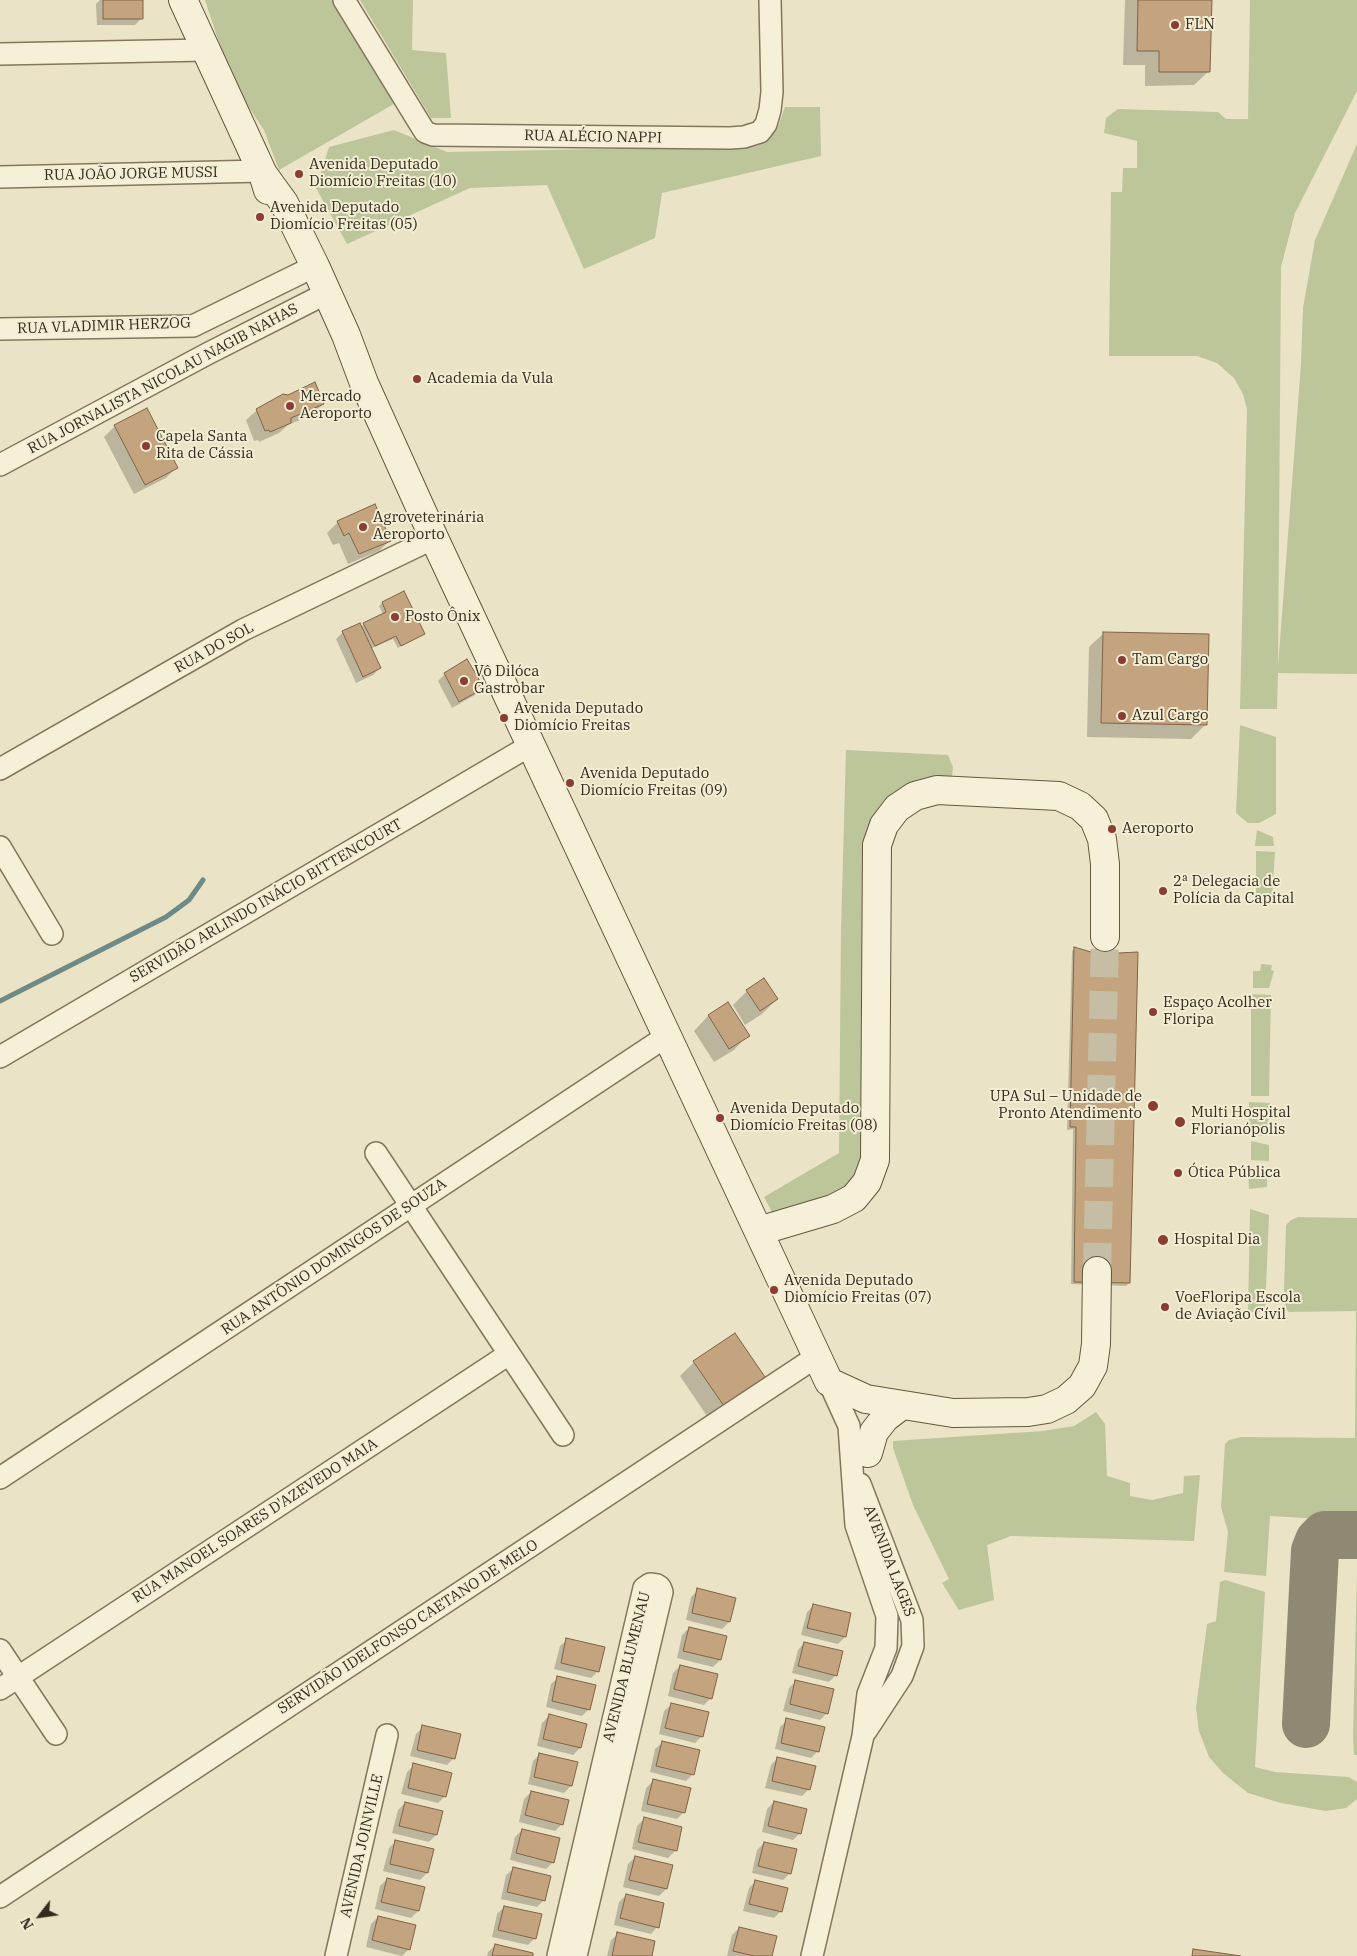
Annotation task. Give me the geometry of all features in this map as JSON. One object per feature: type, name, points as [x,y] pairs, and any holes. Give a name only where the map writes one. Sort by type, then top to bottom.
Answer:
[{"type":"street","points":[[183,0],[262,172],[274,212],[309,269],[321,296],[335,340],[364,383],[434,538],[759,1232],[816,1358],[829,1382],[866,1398],[953,1413],[1020,1412],[1047,1409],[1066,1400],[1082,1386],[1093,1366],[1096,1344],[1097,1271]]},
{"type":"street","name":"RUA ALÉCIO NAPPI","points":[[344,0],[425,132],[433,135],[730,138],[744,137],[760,132],[766,124],[770,110],[770,0]]},
{"type":"street","points":[[0,54],[206,50]]},
{"type":"street","name":"RUA JOÃO JORGE MUSSI","points":[[0,177],[262,172]]},
{"type":"street","name":"RUA VLADIMIR HERZOG","points":[[0,329],[193,326],[309,269]]},
{"type":"street","name":"RUA JORNALISTA NICOLAU NAGIB NAHAS","points":[[0,465],[207,354],[321,296]]},
{"type":"street","points":[[193,326],[207,354]]},
{"type":"street","name":"RUA DO SOL","points":[[0,769],[243,630],[434,538]]},
{"type":"street","name":"SERVIDÃO ARLINDO INÁCIO BITTENCOURT","points":[[0,1057],[531,745]]},
{"type":"street","points":[[759,1232],[832,1209],[854,1198],[867,1182],[875,1160],[877,846],[884,825],[897,808],[915,796],[937,790],[1059,796],[1080,806],[1094,820],[1102,839],[1105,864],[1105,937]]},
{"type":"street","points":[[0,847],[52,934]]},
{"type":"street","name":"RUA ANTÔNIO DOMINGOS DE SOUZA","points":[[0,1478],[667,1036]]},
{"type":"street","points":[[376,1153],[563,1435]]},
{"type":"street","name":"RUA MANOEL SOARES D'AZEVEDO MAIA","points":[[0,1689],[509,1354]]},
{"type":"street","name":"SERVIDÃO IDELFONSO CAETANO DE MELO","points":[[0,1897],[816,1358]]},
{"type":"street","name":"AVENIDA LAGES","points":[[812,1956],[863,1736],[868,1694],[886,1648],[887,1616],[856,1525],[860,1459],[849,1426],[829,1382]]},
{"type":"street","points":[[860,1459],[874,1432],[884,1418],[902,1405]]},
{"type":"street","name":"AVENIDA BLUMENAU","points":[[558,1956],[644,1588],[650,1584],[656,1585],[660,1587],[662,1592],[576,1956]]},
{"type":"street","points":[[0,1650],[56,1734]]},
{"type":"street","name":"AVENIDA JOINVILLE","points":[[343,1955],[387,1735]]},
{"type":"green space","points":[[205,0],[337,0],[399,101],[279,170],[264,130],[232,82]]},
{"type":"green space","points":[[360,0],[413,0],[412,50],[446,53],[451,118],[431,118]]},
{"type":"green space","points":[[1250,0],[1357,0],[1357,91],[1295,213],[1281,267],[1278,667],[1301,364],[1303,308],[1315,240],[1357,144],[1357,674],[1278,673],[1277,709],[1240,709],[1247,409],[1243,394],[1234,378],[1217,363],[1197,356],[1109,356],[1111,192],[1122,192],[1123,168],[1137,168],[1137,141],[1104,133],[1106,118],[1118,109],[1218,112],[1226,119],[1248,119]]},
{"type":"green space","points":[[785,107],[820,107],[821,156],[662,193],[655,238],[584,269],[547,185],[470,188],[347,244],[316,188],[329,147],[394,130],[447,152],[757,146],[777,129]]},
{"type":"green space","points":[[1240,725],[1276,737],[1276,814],[1259,823],[1248,823],[1236,813]]},
{"type":"green space","points":[[846,750],[948,755],[953,767],[952,777],[925,778],[895,797],[862,1157],[855,1180],[832,1197],[788,1211],[772,1212],[764,1197],[839,1153],[841,930]]},
{"type":"green space","points":[[1257,830],[1273,837],[1274,846],[1255,846]]},
{"type":"green space","points":[[1256,851],[1275,852],[1272,897],[1256,895]]},
{"type":"green space","points":[[1261,964],[1272,965],[1271,970],[1274,971],[1269,988],[1253,988],[1253,971],[1260,971]]},
{"type":"green space","points":[[1251,994],[1271,995],[1269,1096],[1251,1096]]},
{"type":"green space","points":[[1249,1102],[1270,1103],[1267,1136],[1253,1135],[1252,1132],[1249,1132]]},
{"type":"green space","points":[[1251,1141],[1269,1145],[1269,1161],[1251,1160]]},
{"type":"green space","points":[[1248,1168],[1267,1172],[1267,1187],[1249,1189]]},
{"type":"green space","points":[[1250,1209],[1269,1215],[1265,1312],[1248,1312]]},
{"type":"green space","points":[[1298,1217],[1357,1218],[1357,1521],[1270,1516],[1266,1576],[1224,1572],[1228,1532],[1221,1507],[1225,1444],[1229,1440],[1241,1437],[1355,1438],[1356,1311],[1289,1312],[1286,1309],[1284,1291],[1286,1225]]},
{"type":"green space","points":[[1096,1412],[1105,1424],[1107,1476],[1130,1483],[1130,1496],[1152,1500],[1183,1493],[1184,1476],[1200,1475],[1194,1541],[1011,1536],[987,1545],[994,1600],[959,1610],[942,1583],[949,1579],[913,1505],[893,1448],[893,1441],[1043,1431],[1074,1426]]},
{"type":"green space","points":[[1357,1573],[1357,1755],[1354,1755],[1353,1737]]},
{"type":"green space","points":[[1225,1580],[1265,1592],[1255,1767],[1275,1772],[1349,1777],[1357,1782],[1357,1799],[1346,1808],[1326,1811],[1281,1803],[1248,1793],[1223,1773],[1209,1757],[1199,1731],[1196,1708],[1207,1624],[1216,1621],[1220,1582]]},
{"type":"building","points":[[103,0],[143,0],[143,19],[103,19]]},
{"type":"building","name":"FLN","points":[[1138,0],[1212,0],[1210,72],[1159,72],[1159,51],[1137,51]]},
{"type":"building","name":"Mercado Aeroporto","points":[[315,382],[324,404],[291,418],[291,423],[270,432],[269,430],[265,431],[256,409],[283,394],[288,395]]},
{"type":"building","name":"Capela Santa Rita de Cássia","points":[[147,408],[178,468],[145,485],[114,425]]},
{"type":"building","name":"Agroveterinária Aeroporto","points":[[375,504],[391,541],[359,554],[349,533],[344,536],[337,521]]},
{"type":"building","name":"Posto Ônix","points":[[404,591],[425,634],[401,646],[396,636],[375,646],[363,623],[386,612],[382,602]]},
{"type":"building","points":[[360,623],[381,668],[363,677],[342,631]]},
{"type":"building","points":[[1103,632],[1209,634],[1207,725],[1101,723]]},
{"type":"building","name":"Vô Dilóca Gastrobar","points":[[467,659],[484,688],[459,702],[444,673]]},
{"type":"building","points":[[1074,947],[1098,954],[1138,952],[1130,1283],[1074,1282],[1076,1127],[1070,1127]]},
{"type":"building","points":[[764,978],[778,999],[760,1011],[746,990]]},
{"type":"building","points":[[728,1002],[750,1036],[729,1049],[708,1015]]},
{"type":"building","points":[[735,1333],[767,1380],[726,1409],[693,1361]]},
{"type":"building","points":[[697,1588],[736,1598],[730,1622],[692,1613]]},
{"type":"building","points":[[813,1604],[851,1613],[846,1637],[807,1628]]},
{"type":"building","points":[[689,1627],[727,1636],[721,1660],[683,1651]]},
{"type":"building","points":[[566,1638],[605,1647],[599,1672],[561,1663]]},
{"type":"building","points":[[804,1642],[843,1651],[837,1676],[798,1666]]},
{"type":"building","points":[[680,1665],[718,1674],[712,1699],[674,1689]]},
{"type":"building","points":[[557,1676],[596,1685],[590,1710],[552,1701]]},
{"type":"building","points":[[795,1680],[834,1689],[828,1714],[790,1704]]},
{"type":"building","points":[[671,1703],[709,1712],[703,1737],[665,1728]]},
{"type":"building","points":[[549,1714],[587,1724],[581,1748],[543,1739]]},
{"type":"building","points":[[786,1718],[825,1727],[819,1752],[781,1743]]},
{"type":"building","points":[[422,1725],[461,1734],[455,1759],[417,1750]]},
{"type":"building","points":[[662,1741],[700,1750],[694,1775],[656,1766]]},
{"type":"building","points":[[539,1753],[578,1762],[572,1786],[534,1777]]},
{"type":"building","points":[[777,1757],[816,1766],[810,1790],[772,1781]]},
{"type":"building","points":[[413,1763],[452,1773],[446,1797],[408,1788]]},
{"type":"building","points":[[653,1779],[691,1788],[685,1813],[647,1804]]},
{"type":"building","points":[[531,1791],[569,1800],[563,1825],[525,1815]]},
{"type":"building","points":[[774,1801],[807,1809],[801,1834],[768,1826]]},
{"type":"building","points":[[405,1802],[443,1811],[437,1835],[399,1826]]},
{"type":"building","points":[[644,1817],[682,1827],[677,1851],[638,1842]]},
{"type":"building","points":[[522,1829],[560,1838],[554,1863],[516,1853]]},
{"type":"building","points":[[395,1840],[434,1849],[428,1873],[390,1864]]},
{"type":"building","points":[[764,1842],[797,1849],[791,1874],[758,1866]]},
{"type":"building","points":[[635,1856],[673,1865],[667,1889],[629,1880]]},
{"type":"building","points":[[513,1867],[551,1876],[545,1901],[507,1892]]},
{"type":"building","points":[[387,1878],[425,1887],[419,1911],[381,1902]]},
{"type":"building","points":[[755,1880],[788,1888],[782,1912],[749,1904]]},
{"type":"building","points":[[626,1894],[664,1903],[659,1928],[620,1918]]},
{"type":"building","points":[[504,1906],[542,1914],[536,1939],[498,1930]]},
{"type":"building","points":[[378,1916],[416,1925],[410,1950],[372,1940]]},
{"type":"building","points":[[739,1927],[777,1936],[772,1956],[754,1956],[733,1951]]},
{"type":"building","points":[[617,1932],[655,1941],[652,1956],[612,1956]]},
{"type":"building","points":[[495,1944],[533,1953],[533,1956],[492,1956]]},
{"type":"building","points":[[1193,1949],[1241,1956],[1192,1956]]},
{"type":"waterway","points":[[0,1001],[166,917],[189,900],[203,880]]},
{"type":"taxiway","points":[[1306,1724],[1315,1551],[1319,1541],[1325,1535],[1357,1535]]},
{"type":"tunnel","points":[[1097,1271],[1105,937]]},
{"type":"place","name":"FLN","points":[[1175,25]]},
{"type":"place","name":"Avenida Deputado Diomício Freitas (10)","points":[[299,174]]},
{"type":"place","name":"Avenida Deputado Diomício Freitas (05)","points":[[260,217]]},
{"type":"place","name":"Academia da Vula","points":[[417,379]]},
{"type":"place","name":"Mercado Aeroporto","points":[[290,406]]},
{"type":"place","name":"Capela Santa Rita de Cássia","points":[[146,446]]},
{"type":"place","name":"Agroveterinária Aeroporto","points":[[363,527]]},
{"type":"place","name":"Posto Ônix","points":[[395,617]]},
{"type":"place","name":"Tam Cargo","points":[[1122,660]]},
{"type":"place","name":"Vô Dilóca Gastrobar","points":[[464,681]]},
{"type":"place","name":"Azul Cargo","points":[[1122,716]]},
{"type":"place","name":"Avenida Deputado Diomício Freitas","points":[[504,718]]},
{"type":"place","name":"Avenida Deputado Diomício Freitas (09)","points":[[570,783]]},
{"type":"place","name":"Aeroporto","points":[[1112,829]]},
{"type":"place","name":"2ª Delegacia de Polícia da Capital","points":[[1163,891]]},
{"type":"place","name":"Espaço Acolher Floripa","points":[[1153,1012]]},
{"type":"place","name":"UPA Sul – Unidade de Pronto Atendimento","points":[[1153,1106]]},
{"type":"place","name":"Avenida Deputado Diomício Freitas (08)","points":[[720,1118]]},
{"type":"place","name":"Multi Hospital Florianópolis","points":[[1180,1122]]},
{"type":"place","name":"Ótica Pública","points":[[1178,1173]]},
{"type":"place","name":"Hospital Dia","points":[[1163,1240]]},
{"type":"place","name":"Avenida Deputado Diomício Freitas (07)","points":[[774,1290]]},
{"type":"place","name":"VoeFloripa Escola de Aviação Cívil","points":[[1165,1307]]}]
